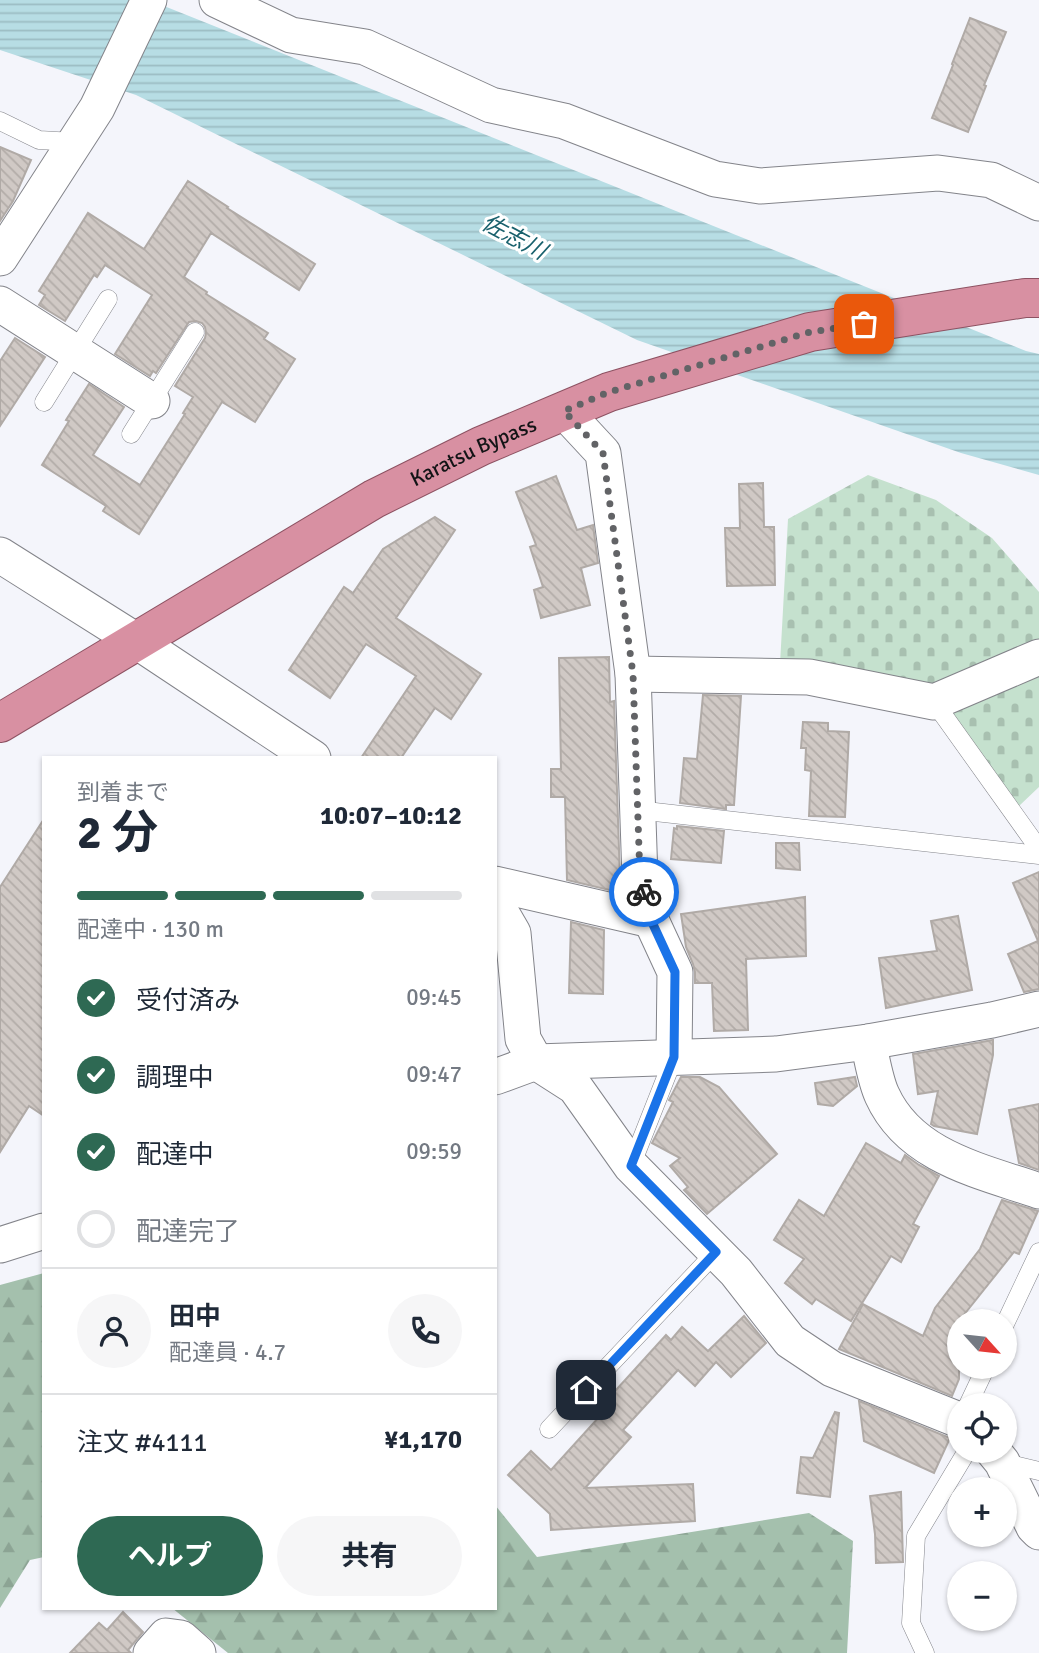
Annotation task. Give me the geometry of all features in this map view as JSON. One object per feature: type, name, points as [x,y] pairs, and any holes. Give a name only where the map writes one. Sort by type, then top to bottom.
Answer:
[{"type":"highway","name":"Karatsu Bypass","points":[[0,723],[374,499],[481,446],[609,392],[810,332],[1032,298]]},
{"type":"street","points":[[217,0],[291,35],[365,47],[491,105],[564,121],[715,178],[760,186],[938,173],[992,180],[1039,203]]},
{"type":"street","points":[[0,258],[97,108],[148,3]]},
{"type":"street","points":[[0,304],[152,401]]},
{"type":"street","points":[[564,411],[603,453],[633,674],[640,878],[651,920],[675,972],[674,1057]]},
{"type":"street","points":[[0,555],[310,756]]},
{"type":"street","points":[[633,674],[809,677],[934,702],[1039,657]]},
{"type":"street","points":[[497,884],[651,920]]},
{"type":"street","points":[[497,905],[513,933],[523,1039],[536,1062],[575,1087],[631,1166],[736,1272],[790,1342],[832,1369],[947,1415]]},
{"type":"street","points":[[497,1076],[536,1062],[776,1054],[869,1042],[1039,1009]]},
{"type":"street","points":[[869,1042],[881,1094],[897,1119],[921,1143],[957,1163],[1039,1191]]},
{"type":"street","points":[[0,1245],[42,1232]]},
{"type":"street","points":[[1001,1463],[1039,1532]]},
{"type":"street","points":[[151,1653],[166,1636],[181,1638],[198,1653]]},
{"type":"lane","points":[[0,121],[39,140],[74,142]]},
{"type":"lane","points":[[44,402],[108,299]]},
{"type":"lane","points":[[131,434],[195,332]]},
{"type":"lane","points":[[934,702],[1039,849]]},
{"type":"lane","points":[[637,810],[1039,855]]},
{"type":"lane","points":[[631,1166],[674,1057]]},
{"type":"lane","points":[[549,1429],[716,1252]]},
{"type":"lane","points":[[1012,1309],[1039,1252]]},
{"type":"lane","points":[[925,1653],[911,1623],[916,1536],[960,1463]]},
{"type":"lane","points":[[1017,1463],[1039,1471]]},
{"type":"green space","points":[[868,475],[936,500],[992,538],[1039,592],[1039,787],[1019,806],[934,692],[780,664],[788,519]]},
{"type":"green space","points":[[42,1274],[42,1557],[30,1560],[0,1608],[0,1285]]},
{"type":"green space","points":[[497,1507],[537,1557],[809,1513],[853,1541],[847,1653],[228,1653],[174,1610],[497,1610]]},
{"type":"water","name":"佐志川","points":[[0,0],[149,0],[1039,354],[1039,475],[961,453],[637,340],[136,95],[0,50]]},
{"type":"building","points":[[970,18],[1006,32],[968,132],[932,118]]},
{"type":"building","points":[[0,147],[31,160],[13,201],[0,221]]},
{"type":"building","points":[[188,181],[315,264],[299,290],[211,233],[184,277],[268,333],[264,339],[295,359],[255,422],[222,402],[139,534],[103,511],[106,506],[42,465],[89,384],[124,407],[93,455],[140,485],[193,397],[175,386],[205,338],[205,327],[196,321],[189,322],[156,373],[153,371],[150,376],[115,354],[152,295],[105,265],[97,277],[94,275],[65,321],[39,305],[45,295],[39,291],[88,213],[144,249]]},
{"type":"building","points":[[15,338],[45,357],[0,426],[0,361]]},
{"type":"building","points":[[556,476],[577,530],[593,525],[598,563],[581,568],[590,605],[541,618],[534,590],[543,587],[530,547],[536,545],[516,492]]},
{"type":"building","points":[[763,483],[764,527],[774,527],[775,585],[727,586],[725,528],[740,528],[739,484]]},
{"type":"building","points":[[435,517],[455,530],[396,618],[481,674],[451,719],[435,708],[402,756],[362,756],[416,676],[366,644],[330,698],[289,670],[344,587],[353,593],[383,549]]},
{"type":"building","points":[[609,657],[610,702],[614,701],[622,893],[567,880],[565,797],[551,797],[551,769],[561,769],[559,658]]},
{"type":"building","points":[[703,695],[741,696],[734,805],[726,805],[726,809],[680,803],[684,758],[697,759]]},
{"type":"building","points":[[803,722],[828,723],[828,731],[849,732],[845,817],[809,816],[811,771],[805,770],[806,748],[801,748]]},
{"type":"building","points":[[42,822],[42,1115],[29,1106],[0,1152],[0,887]]},
{"type":"building","points":[[677,826],[724,831],[721,863],[671,859],[674,828],[677,829]]},
{"type":"building","points":[[776,843],[799,843],[800,870],[776,868]]},
{"type":"building","points":[[1039,872],[1039,989],[1024,992],[1008,954],[1038,941],[1013,883]]},
{"type":"building","points":[[805,897],[806,956],[746,959],[748,1030],[714,1031],[712,983],[695,983],[695,972],[686,947],[681,914]]},
{"type":"building","points":[[958,916],[972,990],[886,1008],[879,958],[937,951],[931,921]]},
{"type":"building","points":[[571,922],[604,930],[603,994],[569,993]]},
{"type":"building","points":[[993,1040],[993,1055],[977,1134],[931,1124],[938,1091],[918,1094],[913,1054]]},
{"type":"building","points":[[681,1077],[700,1077],[719,1087],[777,1154],[707,1214],[684,1190],[688,1187],[670,1166],[680,1158],[652,1143],[673,1102],[669,1100]]},
{"type":"building","points":[[855,1077],[857,1086],[833,1106],[818,1104],[815,1083]]},
{"type":"building","points":[[1039,1104],[1039,1170],[1019,1163],[1009,1110]]},
{"type":"building","points":[[866,1143],[901,1163],[905,1155],[939,1176],[913,1224],[919,1227],[901,1262],[891,1256],[851,1321],[816,1299],[812,1304],[785,1283],[804,1259],[774,1240],[799,1200],[824,1216]]},
{"type":"building","points":[[1002,1200],[1038,1211],[1019,1254],[1014,1252],[969,1309],[947,1309],[947,1379],[959,1379],[953,1393],[947,1394],[839,1349],[863,1304],[923,1336],[935,1308],[980,1249]]},
{"type":"building","points":[[744,1316],[766,1343],[731,1377],[716,1362],[695,1386],[678,1370],[623,1430],[631,1437],[585,1488],[693,1484],[695,1521],[551,1530],[550,1514],[508,1475],[531,1451],[551,1470],[610,1405],[606,1401],[666,1335],[671,1340],[682,1327],[708,1351]]},
{"type":"building","points":[[859,1401],[947,1437],[947,1445],[934,1473],[864,1441]]},
{"type":"building","points":[[835,1412],[839,1413],[830,1497],[797,1493],[801,1457],[813,1458]]},
{"type":"building","points":[[901,1492],[903,1562],[876,1563],[870,1496]]},
{"type":"building","points":[[123,1612],[143,1632],[128,1650],[131,1653],[70,1653],[99,1623],[107,1630]]},
{"type":"way so far","points":[[644,892],[640,878],[633,674],[603,453],[564,411],[609,392],[810,332],[864,324]]},
{"type":"route","points":[[586,1390],[716,1252],[631,1166],[674,1057],[675,972],[651,920],[644,892]]}]
